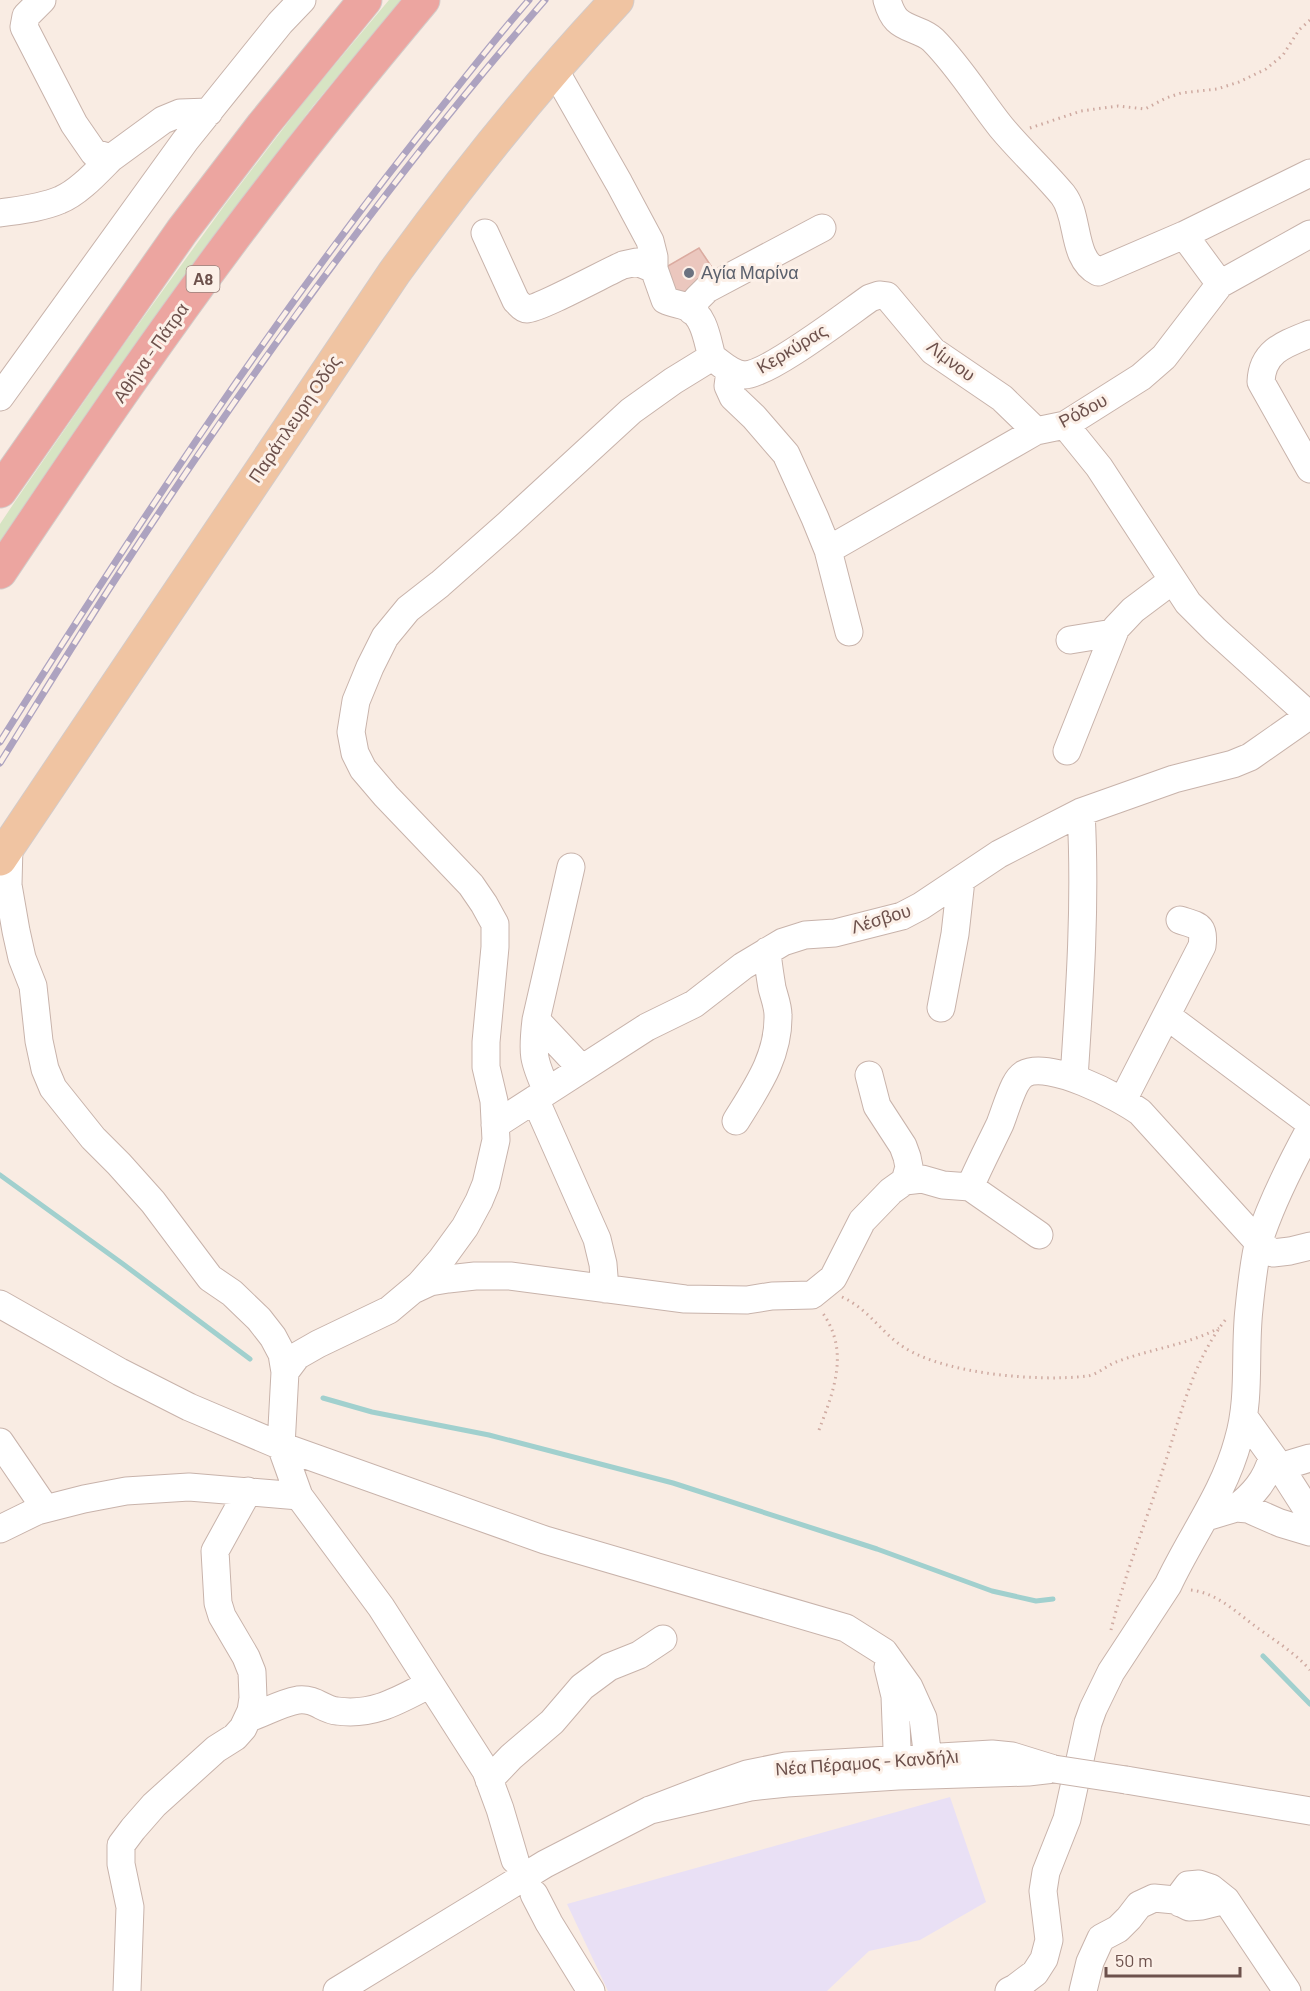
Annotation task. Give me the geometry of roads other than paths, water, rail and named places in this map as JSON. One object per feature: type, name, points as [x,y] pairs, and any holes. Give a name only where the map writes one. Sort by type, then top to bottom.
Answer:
[{"type":"highway","name":"Α8","points":[[0,491],[182,231],[263,125],[365,0]]},
{"type":"highway","name":"Αθήνα - Πάτρα","points":[[0,572],[140,367],[218,258],[326,117],[423,0]]},
{"type":"main road","name":"Παράπλευρη Οδός","points":[[5,852],[394,273],[453,192],[554,69],[617,0]]},
{"type":"street","points":[[42,0],[26,16],[24,27],[74,124],[94,153],[111,158]]},
{"type":"street","points":[[0,397],[185,141],[280,23],[302,0]]},
{"type":"street","points":[[886,0],[897,20],[931,37],[1005,131],[1064,197],[1071,211],[1075,234],[1082,251],[1092,269],[1098,272],[1184,235],[1310,173]]},
{"type":"street","points":[[554,69],[650,241],[654,269],[665,300],[674,305],[686,306],[701,319],[733,397],[786,454],[828,550],[849,632]]},
{"type":"street","points":[[0,213],[24,210],[61,200],[92,178],[111,158],[163,120],[180,113],[209,112]]},
{"type":"street","points":[[693,310],[697,299],[707,289],[822,228]]},
{"type":"street","points":[[485,233],[516,301],[523,308],[529,309],[544,303],[623,265],[637,262],[654,269]]},
{"type":"street","name":"Ρόδου","points":[[828,550],[1036,431],[1065,425],[1141,377],[1164,357],[1220,284],[1310,234]]},
{"type":"street","points":[[1184,235],[1220,284]]},
{"type":"street","name":"Λίμνου","points":[[870,297],[887,296],[933,351],[1002,398],[1036,431]]},
{"type":"street","name":"Κερκύρας","points":[[721,364],[743,375],[757,373],[816,337],[870,297]]},
{"type":"street","points":[[1310,334],[1287,344],[1269,356],[1261,370],[1261,382],[1310,469]]},
{"type":"street","points":[[285,1372],[297,1356],[389,1310],[415,1289],[441,1260],[465,1227],[486,1184],[496,1140],[494,1101],[486,1066],[495,924],[471,885],[363,769],[354,753],[351,732],[356,701],[370,667],[385,637],[408,609],[491,539],[631,411],[673,381],[721,364]]},
{"type":"street","points":[[1065,425],[1099,467],[1188,603],[1309,715]]},
{"type":"street","points":[[1066,751],[1113,633],[1133,610],[1173,580]]},
{"type":"street","points":[[1070,640],[1113,633]]},
{"type":"street","name":"Λέσβου","points":[[495,1125],[647,1027],[693,1004],[743,966],[783,942],[805,935],[835,933],[902,916],[999,854],[1081,812],[1174,779],[1233,764],[1250,757],[1309,715]]},
{"type":"street","points":[[1074,1078],[1083,918],[1084,862],[1081,812]]},
{"type":"street","points":[[5,852],[8,885],[22,958],[33,986],[39,1041],[45,1070],[53,1088],[93,1138],[153,1202],[210,1278],[232,1293],[259,1319],[273,1337],[282,1354],[285,1372],[281,1446],[299,1496],[381,1607],[486,1771],[515,1860]]},
{"type":"street","points":[[572,867],[536,1020],[533,1058],[541,1095],[597,1239],[603,1264],[605,1289]]},
{"type":"street","points":[[941,1008],[956,934],[961,880]]},
{"type":"street","points":[[1123,1100],[1203,946],[1204,934],[1200,927],[1180,920]]},
{"type":"street","points":[[736,1121],[765,1073],[772,1057],[775,1041],[778,1014],[768,969],[767,951]]},
{"type":"street","points":[[0,952],[10,956],[27,972]]},
{"type":"street","points":[[1167,1016],[1310,1123]]},
{"type":"street","points":[[536,1020],[582,1069]]},
{"type":"street","points":[[970,1187],[1016,1082],[1024,1074],[1039,1070],[1074,1078],[1123,1100],[1140,1113],[1259,1243],[1273,1253],[1310,1246]]},
{"type":"street","points":[[869,1075],[877,1106],[903,1146],[909,1167],[905,1181]]},
{"type":"street","points":[[1040,1991],[1049,1940],[1043,1891],[1046,1872],[1067,1819],[1088,1723],[1100,1691],[1111,1671],[1168,1585],[1217,1498],[1238,1442],[1246,1405],[1249,1311],[1259,1243],[1292,1163],[1310,1129]]},
{"type":"street","points":[[415,1289],[430,1282],[475,1276],[510,1276],[647,1295],[718,1300],[812,1295],[833,1278],[862,1221],[891,1191],[905,1181],[922,1179],[943,1185],[970,1187],[1040,1234]]},
{"type":"street","points":[[0,1304],[120,1372],[189,1407],[281,1446],[545,1540],[846,1628],[884,1652],[909,1687],[923,1718],[929,1766]]},
{"type":"street","points":[[1244,1417],[1310,1514]]},
{"type":"street","points":[[0,1442],[45,1508]]},
{"type":"street","points":[[1236,1508],[1256,1490],[1276,1462],[1310,1458]]},
{"type":"street","points":[[0,1529],[45,1508],[126,1491],[189,1487],[299,1496]]},
{"type":"street","points":[[127,1991],[130,1906],[121,1864],[121,1845],[154,1805],[216,1749],[235,1737],[249,1718],[254,1698],[252,1672],[222,1616],[218,1603],[215,1551],[248,1491]]},
{"type":"street","points":[[1206,1517],[1236,1508],[1248,1509],[1280,1523],[1310,1532]]},
{"type":"street","points":[[489,1780],[511,1756],[552,1722],[582,1687],[609,1667],[639,1655],[663,1639]]},
{"type":"street","points":[[884,1652],[896,1696],[898,1768]]},
{"type":"street","points":[[249,1718],[297,1700],[319,1703],[335,1711],[375,1710],[390,1705],[430,1684]]},
{"type":"street","name":"Νέα Πέραμος - Κανδήλι","points":[[337,1991],[545,1864],[650,1810],[747,1774],[786,1766],[898,1768],[929,1766],[1028,1772],[1054,1769],[1310,1811]]},
{"type":"street","points":[[534,1894],[591,1991]]},
{"type":"street","points":[[1083,1991],[1090,1962],[1101,1938],[1118,1929],[1139,1905],[1154,1898],[1175,1900],[1189,1907],[1226,1900],[1287,1991]]},
{"type":"street","points":[[1009,1991],[1035,1973],[1044,1959]]},
{"type":"waterway","points":[[0,1175],[250,1359]]},
{"type":"waterway","points":[[323,1398],[372,1412],[489,1435],[673,1483],[877,1549],[992,1591],[1036,1601],[1053,1599]]},
{"type":"waterway","points":[[1263,1656],[1310,1704]]},
{"type":"railway","points":[[0,742],[160,495],[270,334],[387,176],[529,0]]},
{"type":"railway","points":[[0,763],[120,572],[270,351],[376,207],[487,68],[545,0]]},
{"type":"place","name":"Αγία Μαρίνα","points":[[689,273]]}]
